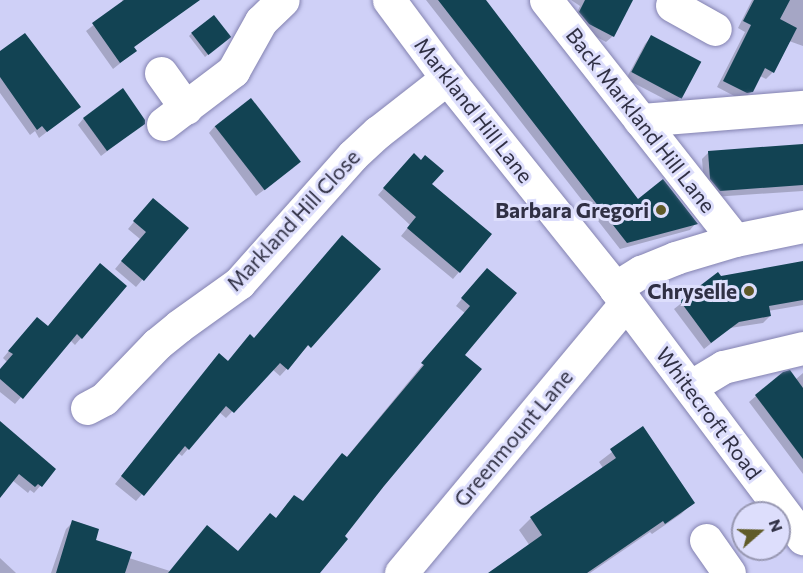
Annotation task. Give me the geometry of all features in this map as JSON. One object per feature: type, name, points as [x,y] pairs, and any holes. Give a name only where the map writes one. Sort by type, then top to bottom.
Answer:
[{"type":"street","points":[[161,73],[175,116],[233,72],[261,21],[283,0]]},
{"type":"street","name":"Markland Hill Lane","points":[[388,0],[447,78],[620,295]]},
{"type":"street","name":"Back Markland Hill Lane","points":[[546,0],[735,240]]},
{"type":"street","name":"Markland Hill Close","points":[[87,408],[104,399],[157,344],[239,283],[353,155],[378,132],[447,78]]},
{"type":"street","points":[[640,120],[803,107]]},
{"type":"street","points":[[620,295],[657,264],[735,240],[803,226]]},
{"type":"street","name":"Whitecroft Road","points":[[620,295],[803,538]]},
{"type":"street","name":"Greenmount Lane","points":[[401,573],[620,295]]},
{"type":"street","points":[[690,387],[723,367],[803,348]]},
{"type":"street","points":[[706,540],[729,573]]},
{"type":"building","points":[[124,0],[200,0],[134,47],[137,51],[120,63],[92,23]]},
{"type":"building","points":[[438,0],[486,0],[638,199],[663,179],[698,224],[627,243]]},
{"type":"building","points":[[585,0],[633,0],[614,37],[589,24],[579,12]]},
{"type":"building","points":[[754,0],[790,0],[780,19],[797,28],[774,73],[765,68],[753,92],[747,93],[723,81],[751,25],[743,21]]},
{"type":"building","points":[[214,15],[231,37],[208,55],[191,33]]},
{"type":"building","points":[[25,33],[81,107],[47,132],[42,126],[37,130],[0,77],[0,51]]},
{"type":"building","points":[[651,35],[701,62],[682,99],[631,72]]},
{"type":"building","points":[[123,88],[145,120],[145,124],[107,151],[83,118]]},
{"type":"building","points":[[251,98],[301,162],[265,190],[215,126]]},
{"type":"building","points":[[803,144],[803,185],[720,191],[710,179],[708,151]]},
{"type":"building","points":[[414,153],[421,160],[425,155],[444,171],[432,184],[492,234],[460,273],[407,228],[416,217],[383,188]]},
{"type":"building","points":[[153,198],[189,228],[144,281],[121,261],[146,232],[133,221]]},
{"type":"building","points":[[342,235],[381,269],[311,348],[308,345],[288,370],[280,363],[234,413],[226,406],[189,450],[185,446],[144,496],[121,476],[219,353],[228,361],[250,334],[254,338]]},
{"type":"building","points":[[803,261],[803,300],[769,306],[771,316],[739,322],[711,343],[680,301],[718,272],[721,276]]},
{"type":"building","points":[[100,263],[127,286],[82,339],[77,334],[23,399],[0,379],[0,369],[13,354],[8,351],[37,317],[48,326]]},
{"type":"building","points":[[487,268],[517,293],[465,355],[482,369],[384,486],[345,536],[348,539],[320,573],[168,573],[207,525],[238,551],[270,513],[276,518],[294,495],[303,501],[342,453],[347,457],[424,365],[421,363],[470,306],[461,298]]},
{"type":"building","points":[[790,370],[803,388],[803,459],[755,395],[783,372]]},
{"type":"building","points":[[0,421],[56,469],[42,487],[38,484],[35,487],[19,474],[0,498]]},
{"type":"building","points":[[643,426],[695,503],[665,524],[663,521],[587,573],[488,573],[542,535],[530,517],[616,458],[610,449]]},
{"type":"building","points":[[72,520],[99,529],[96,540],[132,552],[125,573],[56,573]]},
{"type":"place","name":"Barbara Gregori","points":[[661,210]]},
{"type":"place","name":"Chryselle","points":[[749,291]]}]
